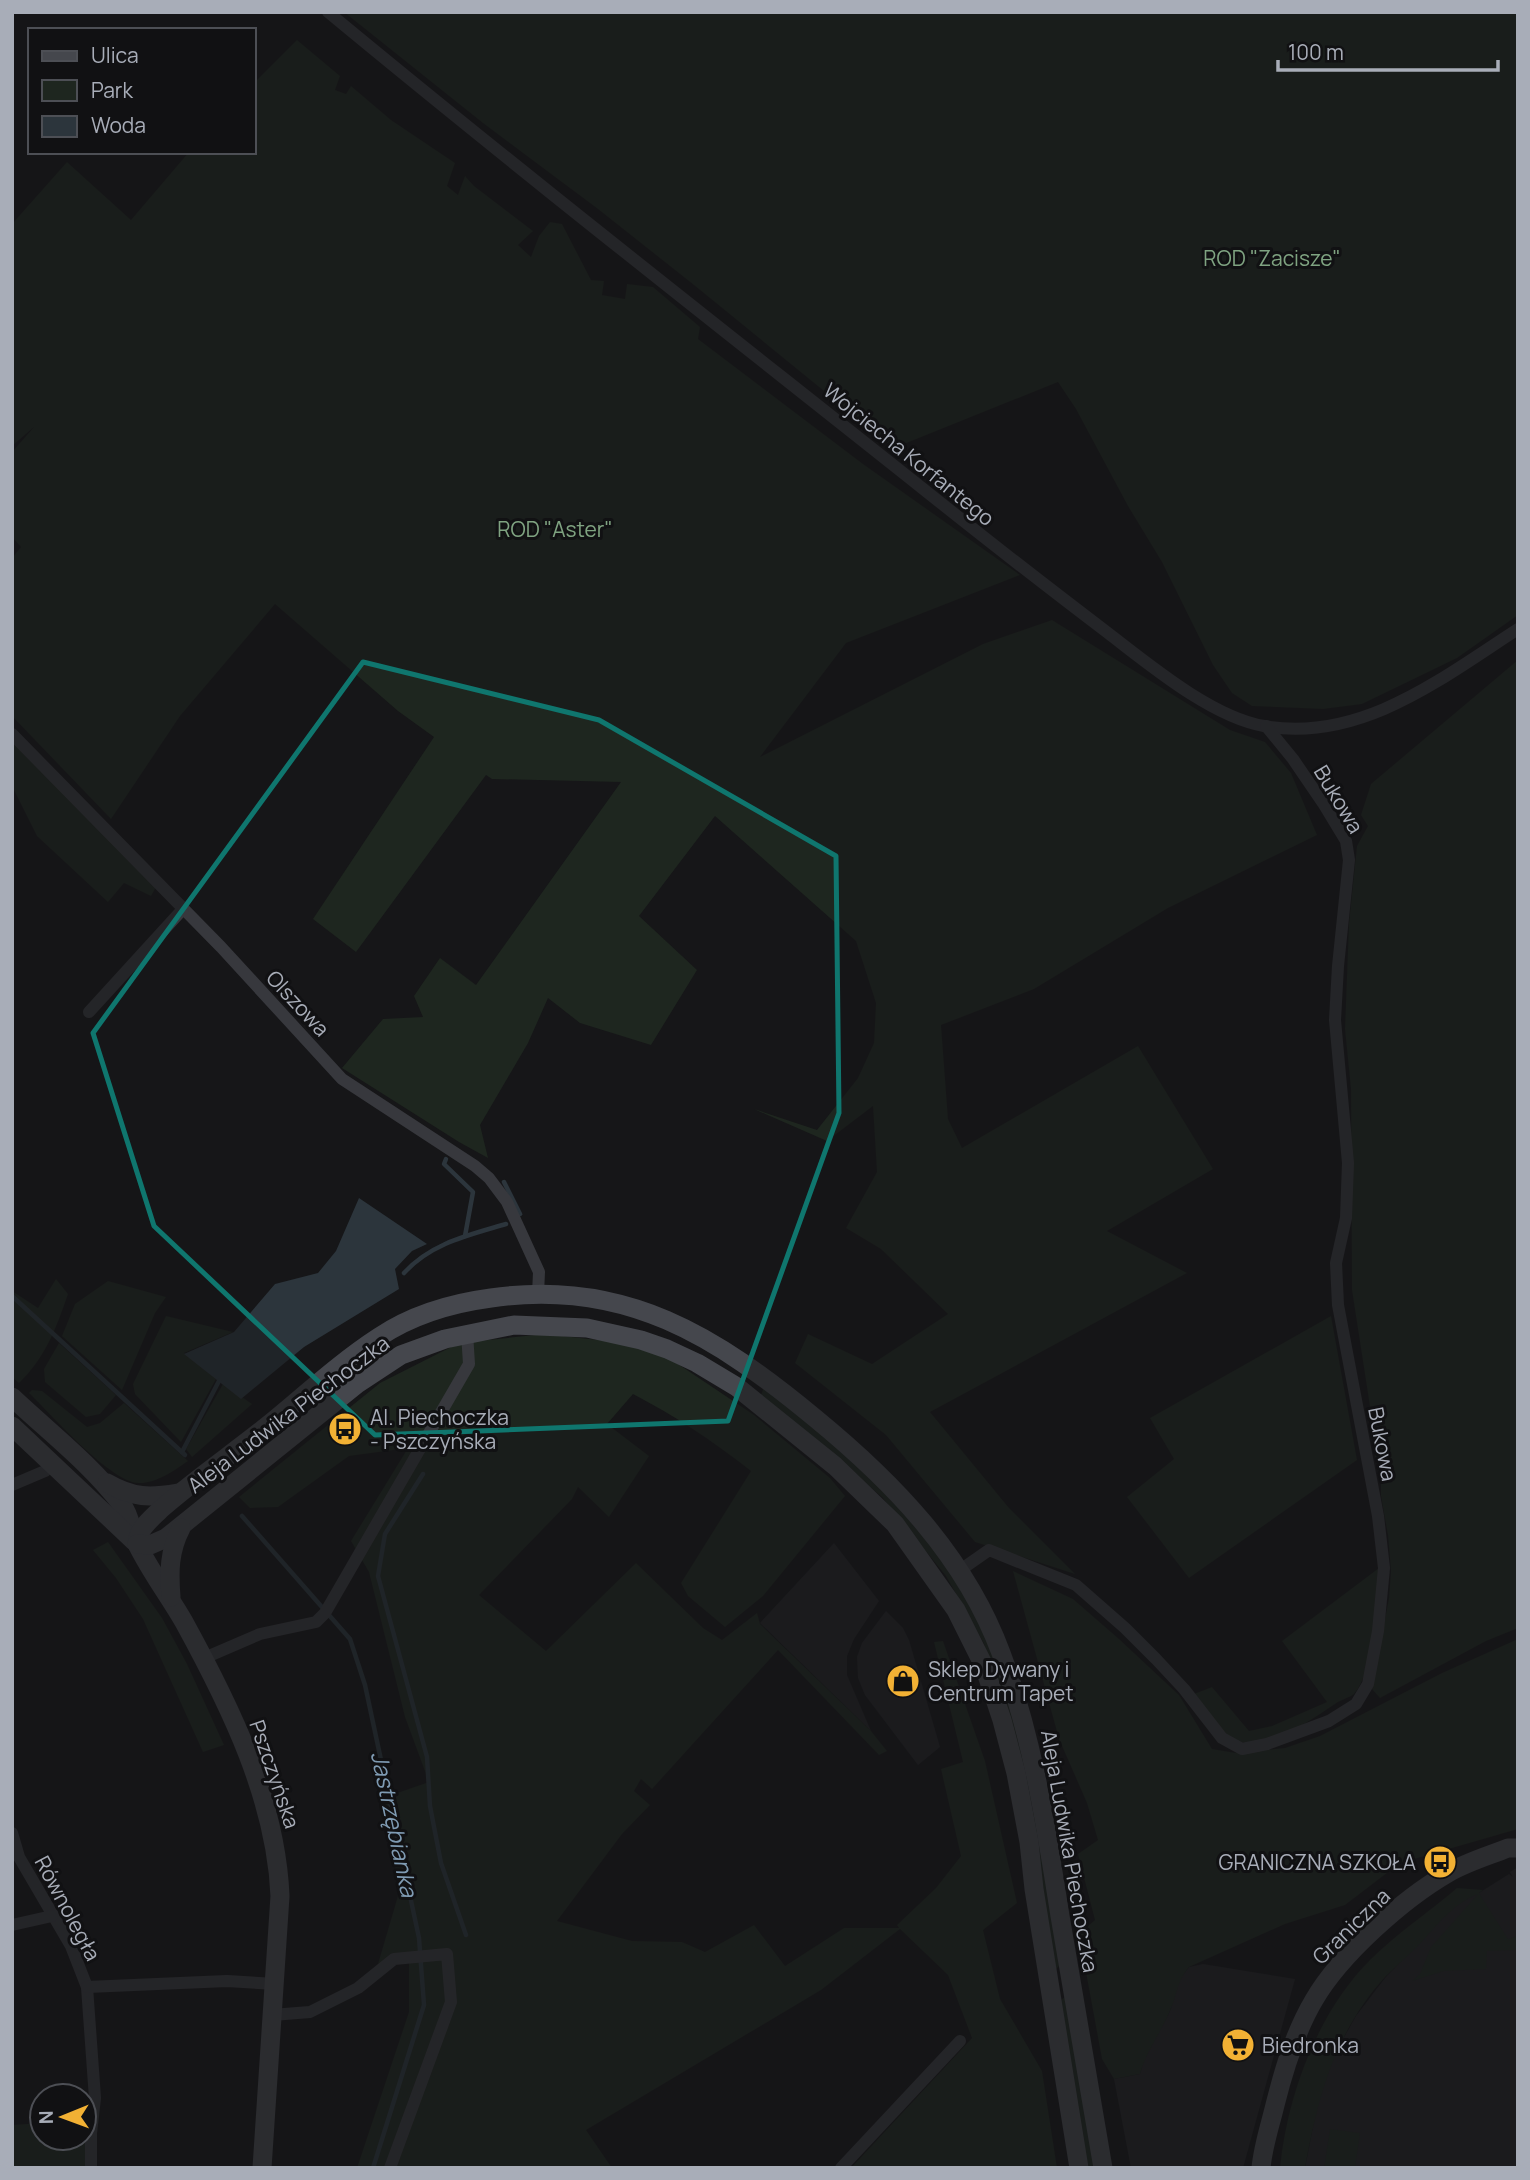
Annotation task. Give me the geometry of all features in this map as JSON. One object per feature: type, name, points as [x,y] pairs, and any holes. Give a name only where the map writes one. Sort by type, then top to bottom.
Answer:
[{"type":"main road","name":"Aleja Ludwika Piechoczka","points":[[1079,2168],[1016,1773],[984,1666],[956,1610],[895,1524],[864,1493],[737,1387],[667,1349],[614,1333],[562,1326],[514,1325],[467,1333],[401,1355],[330,1406],[166,1538],[150,1545],[137,1544],[142,1528],[179,1493],[382,1335],[448,1307],[484,1299],[538,1294],[596,1299],[645,1311],[707,1340],[747,1365],[877,1471],[920,1517],[959,1571],[1000,1649],[1020,1710],[1041,1794],[1103,2168]]},
{"type":"main road","name":"Pszczyńska","points":[[12,1396],[100,1479],[125,1508],[137,1544],[202,1659],[262,1792],[279,1864],[280,1896],[262,2168]]},
{"type":"main road","name":"Pszczyńska","points":[[12,1426],[137,1544]]},
{"type":"main road","name":"Aleja Ludwika Piechoczka","points":[[100,1479],[118,1490],[144,1498],[179,1493]]},
{"type":"main road","name":"Aleja Ludwika Piechoczka","points":[[172,1602],[169,1572],[171,1551],[183,1524]]},
{"type":"main road","name":"Graniczna","points":[[1261,2168],[1295,2037],[1313,2001],[1333,1971],[1423,1889],[1450,1872],[1514,1846]]},
{"type":"street","name":"Wojciecha Korfantego","points":[[328,12],[1011,561],[1141,658],[1205,702],[1234,718],[1266,726],[1297,728],[1367,717],[1408,699],[1518,629]]},
{"type":"street","name":"Bukowa","points":[[959,1571],[989,1550],[1076,1585],[1156,1659],[1184,1689],[1209,1725],[1222,1738],[1241,1749],[1267,1744],[1329,1721],[1356,1704],[1368,1684],[1378,1631],[1384,1568],[1378,1516],[1338,1305],[1336,1263],[1346,1218],[1348,1163],[1335,1020],[1349,860],[1346,841],[1323,803],[1266,726]]},
{"type":"street","name":"Olszowa","points":[[12,734],[183,909],[342,1079],[475,1166],[489,1178],[507,1202],[539,1272],[538,1294]]},
{"type":"street","points":[[89,1012],[183,909]]},
{"type":"street","points":[[202,1659],[260,1634],[316,1622],[322,1616],[469,1364],[467,1333]]},
{"type":"street","points":[[12,1485],[46,1471],[52,1463]]},
{"type":"street","name":"Równoległa","points":[[12,1833],[19,1857],[71,1946],[87,1987],[95,2098],[91,2168]]},
{"type":"street","points":[[12,1925],[52,1916]]},
{"type":"street","points":[[272,2015],[310,2012],[358,1988],[394,1959],[447,1954],[451,2002],[390,2168]]},
{"type":"street","points":[[87,1987],[227,1981],[276,1984]]},
{"type":"street","points":[[841,2168],[960,2041]]},
{"type":"highlighted area","points":[[363,662],[599,720],[836,856],[839,1113],[728,1421],[375,1435],[154,1226],[93,1033]]},
{"type":"shaded area","points":[[834,1543],[879,1601],[854,1639],[847,1656],[847,1675],[871,1731],[760,1623]]},
{"type":"shaded area","points":[[886,1611],[903,1628],[909,1640],[940,1747],[918,1765],[865,1695],[858,1678],[857,1657],[862,1643]]},
{"type":"shaded area","points":[[1518,1867],[1518,2168],[1305,2168],[1317,2106],[1332,2059],[1356,2016],[1385,1978],[1463,1897],[1479,1893],[1509,1874],[1513,1877],[1510,1872]]},
{"type":"shaded area","points":[[1203,1964],[1295,1979],[1243,2168],[1131,2168],[1114,2079],[1140,2074],[1144,2059],[1170,2011],[1179,1980],[1189,1967]]},
{"type":"green space","name":"ROD \"Zacisze\"","points":[[344,12],[1518,12],[1518,615],[1457,658],[1362,704],[1323,709],[1252,706],[1232,693],[1213,665],[1162,562],[1058,382],[894,448],[694,285]]},
{"type":"green space","name":"ROD \"Aster\"","points":[[297,40],[340,76],[335,90],[346,94],[351,86],[391,120],[455,163],[447,186],[458,195],[465,176],[474,186],[533,231],[518,245],[531,257],[539,236],[550,222],[562,224],[591,280],[604,281],[602,295],[625,299],[627,284],[653,287],[700,327],[698,339],[863,464],[1020,575],[846,643],[760,757],[983,644],[1052,620],[1230,730],[1265,742],[1291,773],[1317,835],[1168,908],[1034,989],[941,1025],[948,1119],[962,1148],[1138,1046],[1213,1169],[1107,1231],[1187,1273],[930,1412],[1009,1508],[1075,1574],[975,1542],[886,1435],[795,1363],[808,1334],[872,1364],[948,1314],[881,1249],[846,1228],[877,1172],[873,1106],[827,1141],[754,1109],[817,1130],[858,1078],[874,1043],[876,1003],[856,941],[715,816],[639,916],[697,970],[651,1045],[580,1023],[548,998],[528,1043],[480,1125],[488,1158],[342,1068],[383,1019],[423,1017],[414,996],[440,958],[476,985],[621,782],[492,779],[486,775],[356,952],[313,919],[434,737],[398,711],[275,604],[180,716],[111,819],[12,716],[12,558],[21,547],[12,537],[12,452],[34,427],[12,446],[12,224],[67,162],[131,220],[187,154],[256,154],[256,81]]},
{"type":"green space","points":[[1518,660],[1518,1628],[1486,1641],[1380,1698],[1372,1689],[1389,1598],[1391,1571],[1381,1482],[1373,1446],[1371,1413],[1352,1290],[1351,1089],[1345,1029],[1349,923],[1357,846],[1368,826],[1361,815],[1371,784]]},
{"type":"green space","points":[[12,741],[156,887],[151,896],[124,883],[108,902],[37,836],[12,786]]},
{"type":"green space","points":[[56,1279],[68,1294],[64,1307],[43,1353],[19,1383],[12,1377],[12,1291],[38,1308]]},
{"type":"green space","points":[[108,1281],[166,1297],[155,1313],[122,1390],[62,1336],[75,1304]]},
{"type":"green space","points":[[166,1316],[233,1332],[184,1353],[216,1379],[181,1442],[135,1394],[133,1384]]},
{"type":"green space","points":[[1331,1316],[1357,1460],[1189,1578],[1127,1497],[1174,1459],[1150,1418]]},
{"type":"green space","points":[[545,1334],[642,1345],[675,1362],[754,1415],[830,1478],[845,1496],[763,1596],[725,1627],[688,1596],[681,1583],[751,1471],[694,1429],[633,1394],[607,1424],[649,1456],[609,1517],[578,1487],[572,1499],[479,1595],[546,1651],[636,1563],[703,1628],[722,1640],[757,1613],[760,1624],[871,1731],[887,1751],[879,1755],[778,1650],[652,1789],[641,1779],[634,1791],[650,1805],[622,1834],[557,1921],[632,1941],[682,1942],[705,1952],[754,1925],[785,1966],[844,1928],[899,1928],[897,1925],[936,1888],[961,1856],[941,1769],[963,1762],[934,1642],[943,1641],[985,1761],[1017,1903],[983,1930],[1000,1999],[1042,2071],[1057,2168],[851,2168],[972,2038],[948,1975],[900,1929],[821,1990],[586,2130],[612,2168],[357,2168],[409,2012],[409,1957],[378,1964],[400,1889],[380,1799],[429,1782],[405,1717],[369,1572],[351,1541],[408,1448],[349,1456],[278,1507],[250,1508],[239,1497],[380,1383],[459,1343]]},
{"type":"green space","points":[[59,1343],[116,1395],[100,1414],[86,1417],[45,1382],[44,1369]]},
{"type":"green space","points":[[223,1384],[252,1404],[192,1457],[186,1449]]},
{"type":"green space","points":[[764,1387],[874,1478],[925,1534],[974,1609],[1014,1704],[1062,1963],[1055,1970],[984,1644],[946,1576],[882,1497],[761,1395]]},
{"type":"green space","points":[[32,1390],[42,1391],[87,1427],[100,1423],[124,1403],[188,1461],[158,1479],[138,1483],[126,1479],[81,1445],[29,1393]]},
{"type":"green space","points":[[108,1542],[162,1618],[187,1664],[224,1745],[203,1752],[143,1619],[116,1578],[93,1550]]},
{"type":"green space","points":[[1379,1568],[1371,1652],[1361,1683],[1354,1694],[1298,1727],[1268,1740],[1240,1742],[1223,1733],[1194,1694],[1212,1687],[1249,1731],[1272,1726],[1327,1702],[1282,1641]]},
{"type":"green space","points":[[1013,1571],[1073,1599],[1179,1695],[1212,1749],[1236,1753],[1285,1748],[1320,1736],[1442,1673],[1518,1639],[1518,1829],[1400,1863],[1345,1905],[1285,1924],[1189,1967],[1181,1979],[1169,2013],[1140,2074],[1114,2079],[1102,2059],[1079,1934],[1095,1920],[1078,1854],[1098,1840],[1087,1803],[1059,1739]]},
{"type":"green space","points":[[1457,1888],[1483,1890],[1479,1893],[1508,1939],[1518,1936],[1518,1946],[1515,1950],[1487,1951],[1486,1969],[1444,1971],[1412,1981],[1420,1974],[1431,1947],[1478,1894],[1445,1917],[1368,1997],[1341,2042],[1323,2091],[1305,2168],[1280,2168],[1298,2084],[1308,2056],[1335,2004],[1351,1981],[1380,1950]]},
{"type":"green space","points":[[1066,1996],[1096,2168],[1087,2168],[1060,2001]]},
{"type":"green space","points":[[28,2124],[28,2152],[86,2152],[86,2168],[12,2168],[12,2125]]},
{"type":"green space","points":[[1330,2129],[1360,2133],[1355,2168],[1324,2168]]},
{"type":"water","points":[[359,1198],[427,1244],[412,1251],[395,1269],[399,1289],[304,1347],[241,1399],[184,1354],[234,1332],[275,1284],[318,1273],[336,1251]]},
{"type":"waterway","points":[[446,1159],[444,1164],[473,1192],[465,1236]]},
{"type":"waterway","points":[[504,1182],[520,1214]]},
{"type":"waterway","points":[[404,1273],[438,1247],[506,1224]]},
{"type":"waterway","name":"Jastrzębianka","points":[[12,1296],[185,1455]]},
{"type":"waterway","points":[[182,1452],[219,1381]]},
{"type":"waterway","points":[[423,1474],[385,1534],[378,1576],[427,1757],[430,1806],[441,1863],[466,1935]]},
{"type":"waterway","name":"Jastrzębianka","points":[[242,1516],[350,1639],[365,1685],[419,1938],[424,2005],[373,2168]]},
{"type":"place","name":"Al. Piechoczka - Pszczyńska","points":[[345,1429]]},
{"type":"place","name":"Sklep Dywany i Centrum Tapet","points":[[903,1681]]},
{"type":"place","name":"GRANICZNA SZKOŁA","points":[[1440,1862]]},
{"type":"place","name":"Biedronka","points":[[1238,2045]]}]
